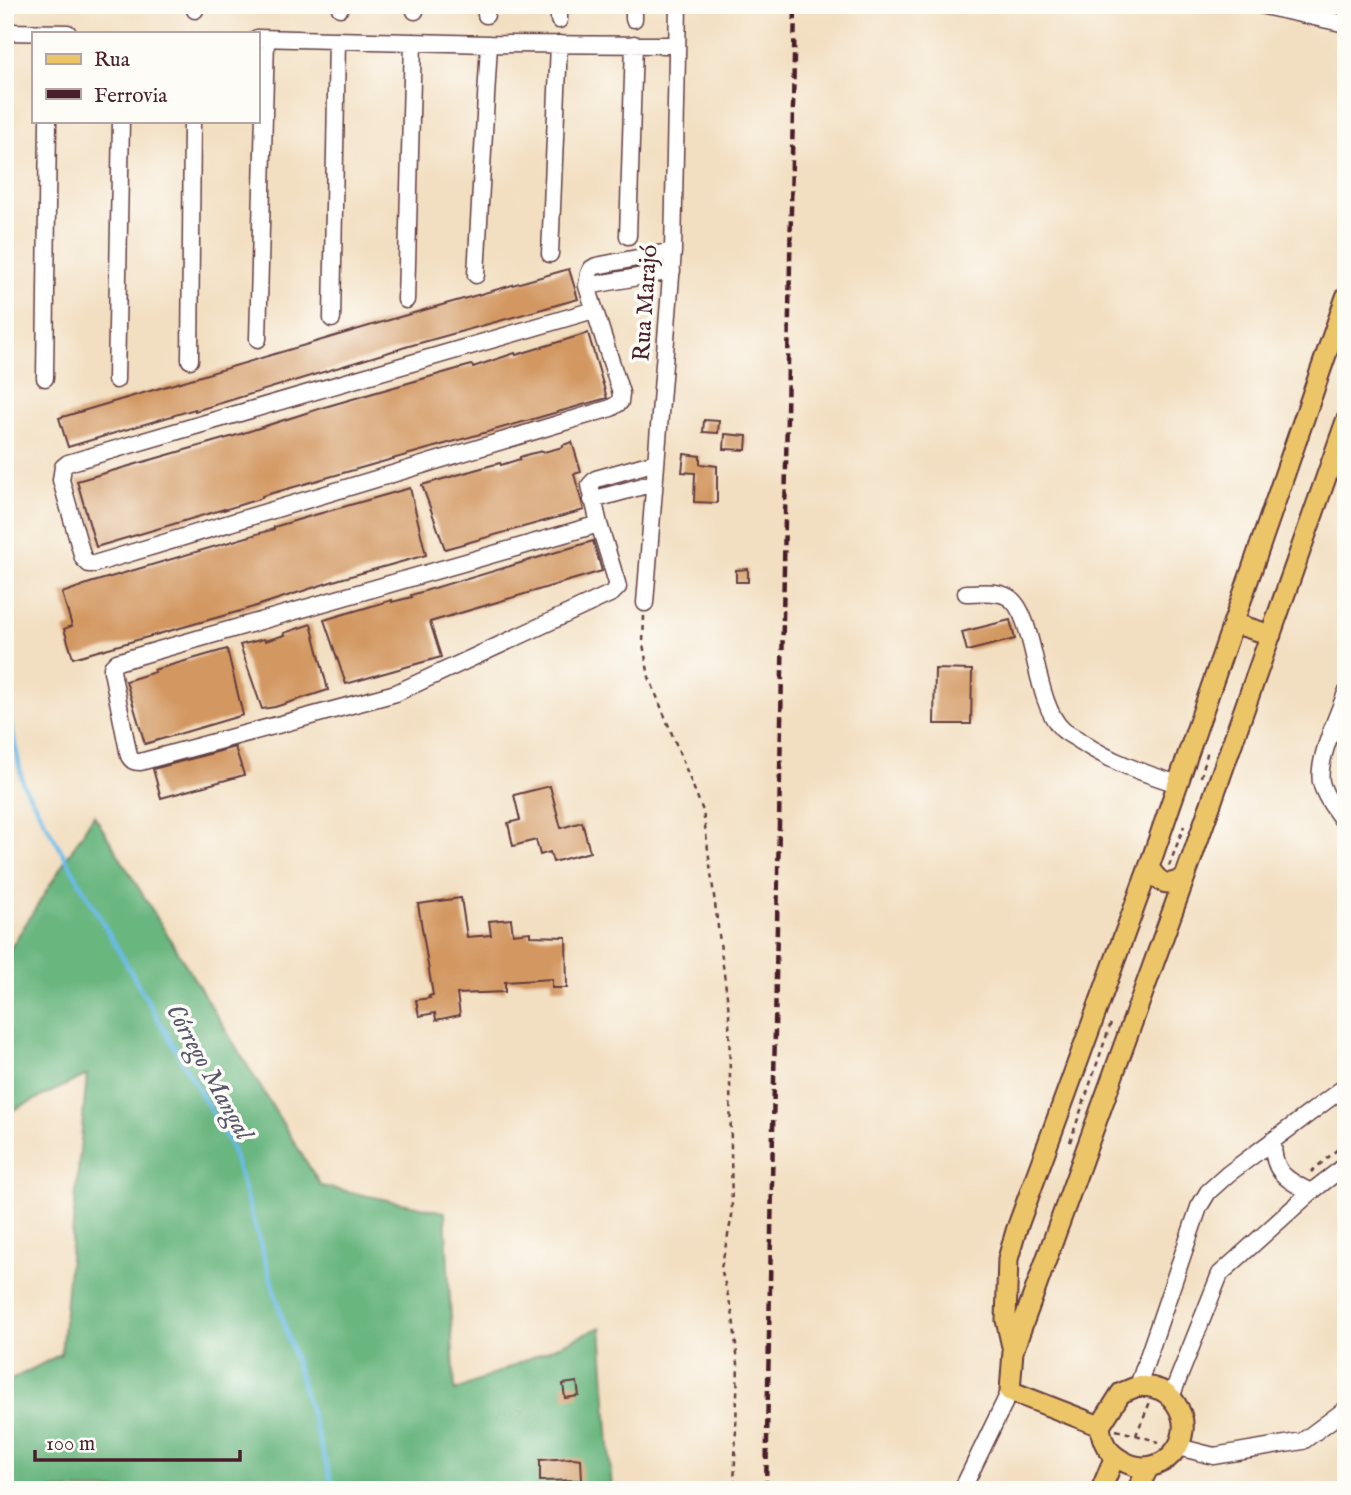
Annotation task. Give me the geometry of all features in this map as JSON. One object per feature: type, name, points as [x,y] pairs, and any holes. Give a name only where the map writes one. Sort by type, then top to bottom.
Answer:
[{"type":"main road","points":[[1013,1351],[1006,1307],[1008,1259],[1016,1231],[1149,867],[1346,297]]},
{"type":"main road","points":[[1100,1426],[1010,1391],[1013,1351],[1185,877],[1346,421]]},
{"type":"main road","points":[[1233,623],[1271,635]]},
{"type":"main road","points":[[1149,867],[1153,875],[1162,882],[1174,883],[1185,877]]},
{"type":"main road","points":[[1138,1386],[1156,1388],[1171,1397],[1182,1412],[1184,1430],[1178,1447],[1166,1461],[1149,1467],[1130,1465],[1115,1456],[1102,1441],[1100,1426],[1121,1393],[1138,1386]]},
{"type":"main road","points":[[1101,1490],[1115,1456]]},
{"type":"main road","points":[[1137,1490],[1149,1467]]},
{"type":"street","name":"Rua Marajó","points":[[645,604],[672,271],[678,5]]},
{"type":"street","points":[[1260,5],[1346,24]]},
{"type":"street","points":[[5,32],[32,33]]},
{"type":"street","points":[[258,339],[262,38],[489,44],[676,45]]},
{"type":"street","points":[[332,319],[337,40]]},
{"type":"street","points":[[406,300],[413,42]]},
{"type":"street","points":[[476,275],[489,44]]},
{"type":"street","points":[[550,254],[559,44]]},
{"type":"street","points":[[628,236],[634,44]]},
{"type":"street","points":[[45,378],[48,122]]},
{"type":"street","points":[[116,380],[121,122]]},
{"type":"street","points":[[190,360],[192,122]]},
{"type":"street","points":[[594,310],[68,463],[63,467],[61,480],[83,558],[89,564],[94,564],[611,408],[620,402],[621,393],[587,286],[589,274],[596,266],[673,251]]},
{"type":"street","points":[[587,286],[672,271]]},
{"type":"street","points":[[599,524],[117,662],[112,671],[129,756],[131,760],[140,762],[396,693],[612,593],[618,587],[590,485],[592,481],[656,462]]},
{"type":"street","points":[[592,500],[654,483]]},
{"type":"street","points":[[966,593],[997,594],[1008,597],[1016,605],[1025,625],[1052,716],[1062,729],[1087,746],[1132,769],[1178,784]]},
{"type":"street","points":[[1346,693],[1321,768],[1321,782],[1329,802],[1346,825]]},
{"type":"street","points":[[1138,1386],[1199,1207],[1208,1192],[1346,1086]]},
{"type":"street","points":[[1273,1140],[1272,1156],[1285,1177],[1311,1192]]},
{"type":"street","points":[[1171,1397],[1220,1274],[1311,1192],[1346,1166]]},
{"type":"street","points":[[962,1490],[1010,1391]]},
{"type":"street","points":[[1178,1447],[1214,1456],[1303,1441],[1346,1409]]},
{"type":"path","points":[[645,604],[643,644],[649,677],[703,811],[729,1012],[732,1216],[721,1268],[733,1316],[738,1364],[734,1490]]},
{"type":"path","points":[[1136,1435],[1178,1447]]},
{"type":"green space","points":[[94,815],[321,1186],[445,1212],[455,1391],[601,1327],[612,1490],[5,1490],[5,1383],[61,1354],[87,1075],[5,1114],[5,957]]},
{"type":"building","points":[[569,269],[578,299],[68,447],[59,418]]},
{"type":"building","points":[[588,333],[607,398],[262,496],[224,510],[96,547],[77,481],[328,406]]},
{"type":"building","points":[[704,420],[719,421],[718,433],[703,432]]},
{"type":"building","points":[[725,434],[747,436],[746,450],[724,449]]},
{"type":"building","points":[[572,442],[581,472],[574,474],[584,510],[445,549],[422,485],[500,463],[501,465]]},
{"type":"building","points":[[684,454],[700,456],[700,464],[717,466],[717,503],[694,502],[695,473],[682,472]]},
{"type":"building","points":[[410,488],[426,555],[73,658],[64,629],[72,626],[62,593]]},
{"type":"building","points":[[593,541],[602,571],[430,622],[441,657],[346,684],[324,620],[392,600],[412,597],[411,595]]},
{"type":"building","points":[[748,569],[748,582],[736,582],[736,570]]},
{"type":"building","points":[[1010,620],[1015,639],[967,651],[962,632]]},
{"type":"building","points":[[311,624],[328,690],[262,709],[240,645],[264,639],[265,641]]},
{"type":"building","points":[[227,649],[243,715],[145,744],[126,681]]},
{"type":"building","points":[[935,669],[972,670],[971,724],[934,724]]},
{"type":"building","points":[[235,747],[244,775],[161,798],[153,769]]},
{"type":"building","points":[[550,786],[561,828],[582,822],[590,852],[553,862],[550,852],[540,855],[536,840],[513,846],[508,823],[520,820],[514,795]]},
{"type":"building","points":[[461,898],[467,937],[491,935],[489,921],[511,919],[513,934],[530,932],[530,936],[566,937],[567,988],[552,988],[552,979],[505,982],[505,992],[457,994],[460,1015],[436,1020],[435,1013],[419,1016],[416,1000],[433,995],[418,904]]},
{"type":"building","points":[[577,1382],[579,1396],[565,1398],[563,1384]]},
{"type":"building","points":[[581,1459],[582,1480],[540,1481],[540,1460]]},
{"type":"waterway","name":"Córrego Mangal","points":[[5,695],[23,784],[231,1146],[334,1490]]},
{"type":"railway","points":[[766,1490],[795,5]]}]
